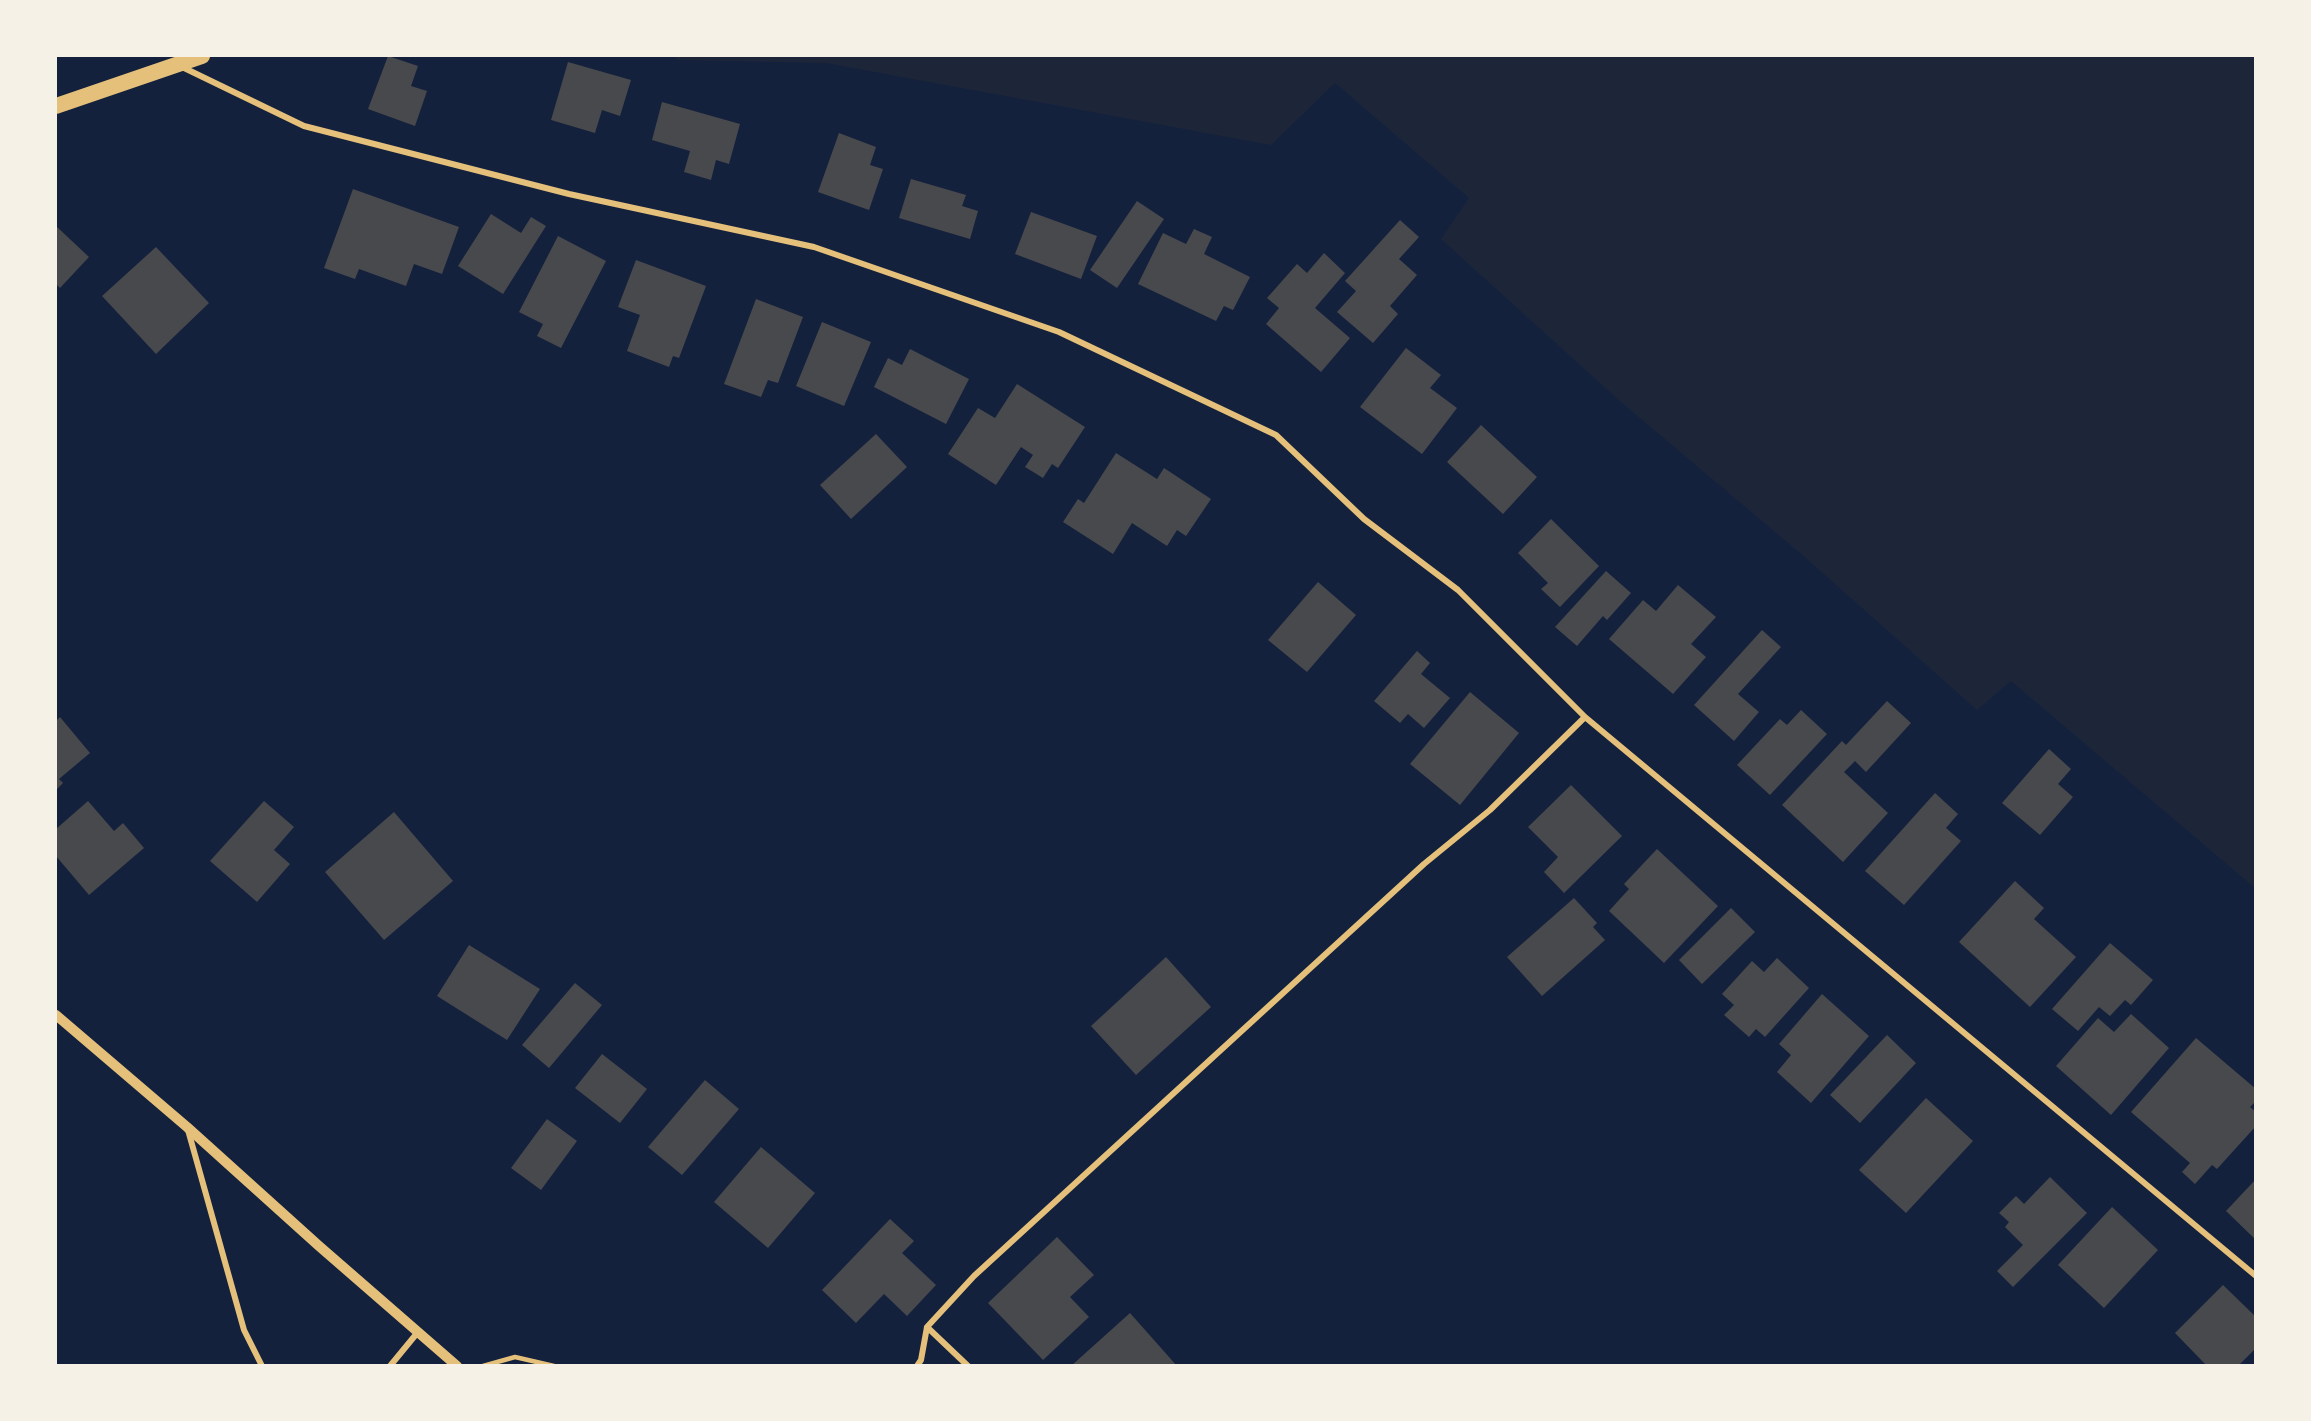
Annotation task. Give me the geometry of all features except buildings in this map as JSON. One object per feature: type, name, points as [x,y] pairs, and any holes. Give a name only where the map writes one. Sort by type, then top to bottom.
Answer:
[{"type":"highway","points":[[56,106],[202,56]]},
{"type":"street","points":[[177,65],[304,126],[568,194],[814,247],[1059,332],[1276,435],[1364,519],[1458,590],[1585,717],[2256,1276]]},
{"type":"street","points":[[917,1365],[921,1360],[927,1327],[983,1268],[1424,864],[1490,810],[1585,717]]},
{"type":"street","points":[[56,1015],[187,1126],[319,1246],[458,1365]]},
{"type":"street","points":[[187,1126],[244,1330],[262,1365]]},
{"type":"street","points":[[927,1327],[968,1365]]},
{"type":"street","points":[[390,1365],[419,1331]]},
{"type":"lane","points":[[483,1365],[515,1357],[554,1365]]},
{"type":"shaded area","points":[[674,56],[2255,56],[2255,888],[2011,681],[1977,710],[1800,553],[1622,403],[1441,239],[1469,198],[1335,83],[1271,145],[826,63],[678,60]]}]
